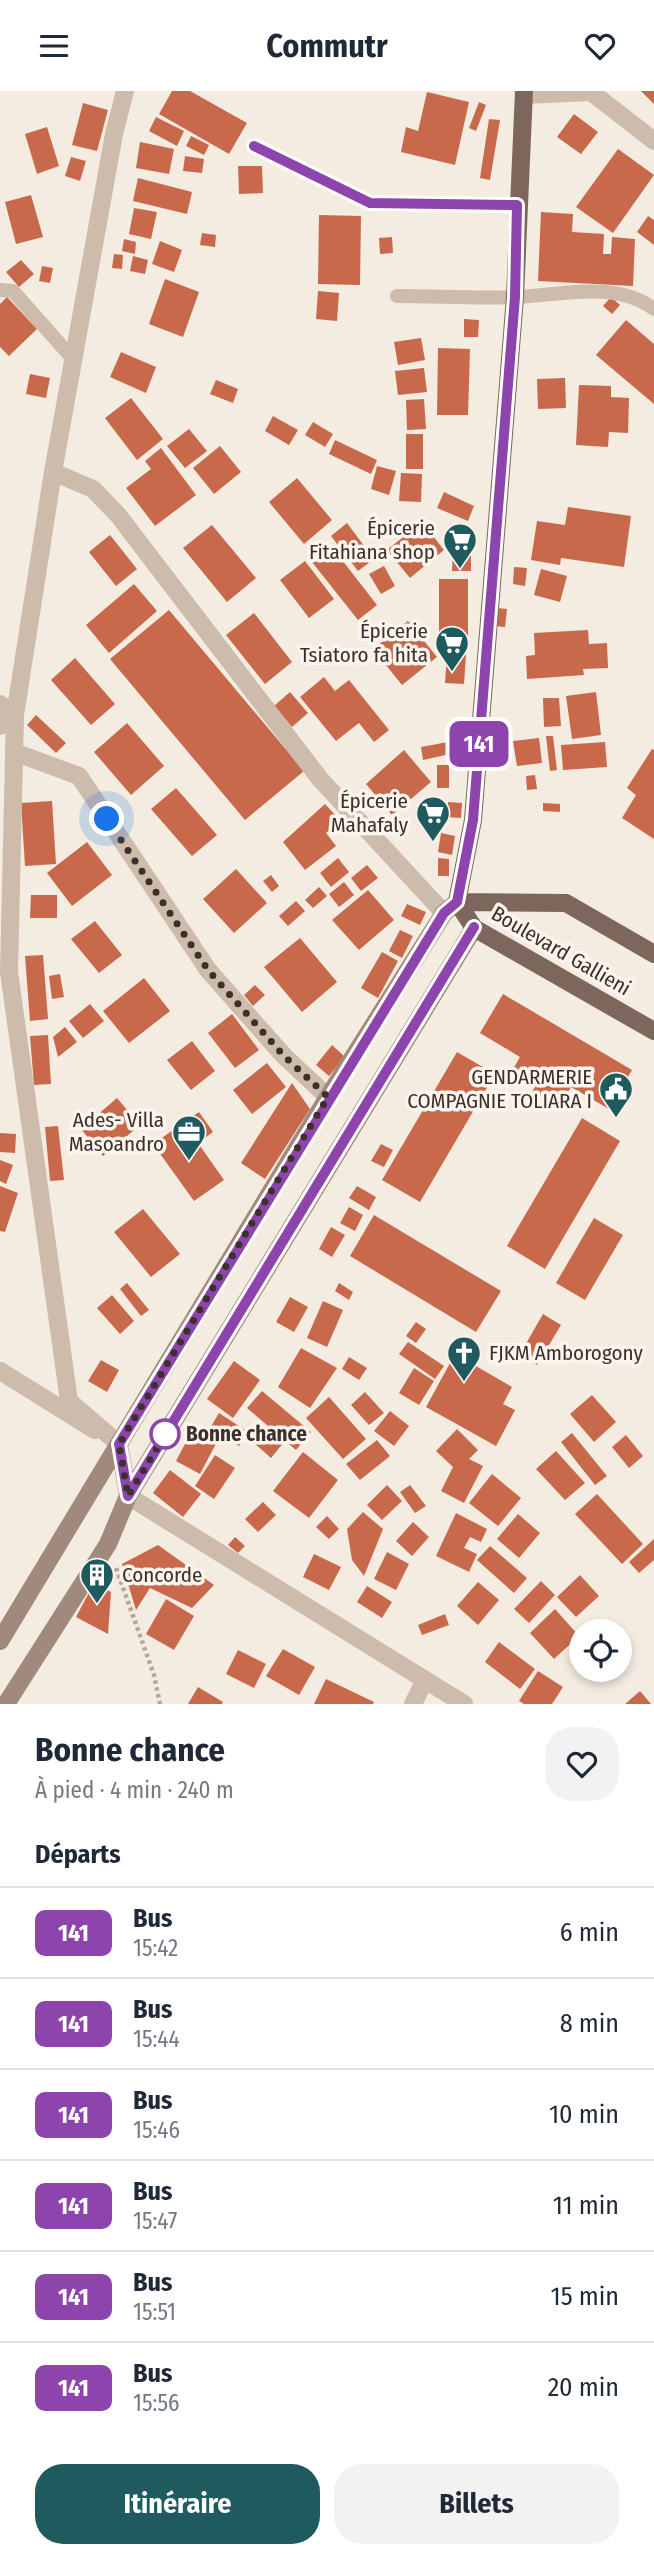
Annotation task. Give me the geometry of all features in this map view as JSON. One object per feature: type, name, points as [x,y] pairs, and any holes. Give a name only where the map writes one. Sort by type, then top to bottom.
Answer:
[{"type":"main road","points":[[0,1641],[328,1097],[450,907],[473,820],[515,297],[524,93]]},
{"type":"main road","name":"Boulevard Gallieni","points":[[450,907],[566,903],[654,954]]},
{"type":"main road","name":"Boulevard Gallieni","points":[[450,907],[474,927],[654,1031]]},
{"type":"main road","points":[[6,1704],[108,1544],[128,1496],[474,927]]},
{"type":"street","points":[[7,720],[114,134],[125,91]]},
{"type":"street","points":[[524,93],[591,92],[654,141]]},
{"type":"street","points":[[53,472],[93,489],[118,515],[320,779],[450,907]]},
{"type":"street","points":[[0,704],[7,720],[14,752],[9,972],[69,1401],[119,1444],[128,1496],[464,1704]]},
{"type":"street","points":[[14,752],[79,776],[208,970],[284,1056],[328,1097]]},
{"type":"street","points":[[0,1371],[119,1444]]},
{"type":"street","points":[[413,1704],[425,1680]]},
{"type":"lane","points":[[254,146],[370,203],[517,205]]},
{"type":"lane","points":[[0,290],[13,291],[74,359]]},
{"type":"lane","points":[[397,296],[515,297],[604,291],[641,299],[654,309]]},
{"type":"path","points":[[108,1544],[154,1675],[160,1704]]},
{"type":"building","points":[[172,91],[190,91],[247,123],[229,154],[159,114]]},
{"type":"building","points":[[641,91],[654,91],[654,104]]},
{"type":"building","points":[[427,92],[469,102],[455,165],[401,152],[406,127],[418,131]]},
{"type":"building","points":[[479,102],[486,105],[476,131],[469,128]]},
{"type":"building","points":[[83,103],[108,110],[97,151],[72,145]]},
{"type":"building","points":[[574,114],[598,132],[581,154],[557,137]]},
{"type":"building","points":[[156,117],[184,131],[177,146],[149,131]]},
{"type":"building","points":[[489,119],[500,120],[490,180],[480,178]]},
{"type":"building","points":[[47,127],[59,166],[37,174],[25,134]]},
{"type":"building","points":[[191,136],[209,145],[204,155],[186,146]]},
{"type":"building","points":[[140,142],[174,149],[169,174],[136,168]]},
{"type":"building","points":[[618,149],[654,175],[613,233],[576,207]]},
{"type":"building","points":[[185,156],[204,159],[202,173],[183,171]]},
{"type":"building","points":[[71,157],[86,161],[80,181],[65,176]]},
{"type":"building","points":[[238,166],[262,166],[263,193],[239,194]]},
{"type":"building","points":[[138,178],[192,192],[187,214],[133,201]]},
{"type":"building","points":[[31,195],[43,237],[16,244],[5,202]]},
{"type":"building","points":[[134,208],[157,212],[151,239],[129,234]]},
{"type":"building","points":[[541,212],[573,214],[572,232],[604,234],[603,254],[611,254],[612,237],[635,239],[633,286],[538,281]]},
{"type":"building","points":[[319,215],[361,216],[360,285],[318,284]]},
{"type":"building","points":[[648,216],[654,220],[654,245],[637,232]]},
{"type":"building","points":[[202,233],[216,235],[215,247],[200,245]]},
{"type":"building","points":[[392,237],[393,253],[380,254],[379,238]]},
{"type":"building","points":[[124,239],[136,242],[135,254],[122,251]]},
{"type":"building","points":[[160,241],[182,250],[174,272],[152,264]]},
{"type":"building","points":[[114,254],[123,255],[122,269],[112,268]]},
{"type":"building","points":[[133,256],[148,260],[145,274],[130,271]]},
{"type":"building","points":[[21,260],[34,274],[19,287],[6,272]]},
{"type":"building","points":[[42,266],[53,268],[50,283],[39,281]]},
{"type":"building","points":[[165,279],[199,292],[183,337],[149,324]]},
{"type":"building","points":[[318,291],[339,293],[337,321],[316,319]]},
{"type":"building","points":[[7,297],[37,329],[9,356],[0,347],[0,304]]},
{"type":"building","points":[[611,297],[620,305],[612,314],[603,306]]},
{"type":"building","points":[[464,319],[479,320],[478,337],[464,337]]},
{"type":"building","points":[[626,320],[654,344],[654,404],[596,355]]},
{"type":"building","points":[[421,338],[425,360],[398,365],[394,342]]},
{"type":"building","points":[[438,348],[470,349],[468,415],[437,415]]},
{"type":"building","points":[[121,352],[156,367],[146,393],[110,377]]},
{"type":"building","points":[[424,368],[427,392],[398,395],[395,371]]},
{"type":"building","points":[[30,374],[50,378],[46,398],[26,394]]},
{"type":"building","points":[[565,378],[566,408],[538,409],[537,379]]},
{"type":"building","points":[[216,380],[238,389],[233,403],[210,394]]},
{"type":"building","points":[[579,385],[611,386],[611,397],[629,398],[628,433],[609,432],[608,447],[576,445]]},
{"type":"building","points":[[131,398],[163,439],[137,460],[105,418]]},
{"type":"building","points":[[424,399],[426,429],[407,430],[406,400]]},
{"type":"building","points":[[273,416],[298,430],[289,445],[265,431]]},
{"type":"building","points":[[313,422],[333,434],[325,447],[305,435]]},
{"type":"building","points":[[189,429],[207,451],[185,468],[167,446]]},
{"type":"building","points":[[406,434],[423,434],[423,469],[406,469]]},
{"type":"building","points":[[335,440],[377,460],[371,474],[329,454]]},
{"type":"building","points":[[220,446],[241,472],[214,494],[193,468]]},
{"type":"building","points":[[161,448],[196,495],[155,526],[126,488],[151,469],[145,461]]},
{"type":"building","points":[[377,466],[396,471],[389,495],[371,489]]},
{"type":"building","points":[[401,473],[422,474],[421,502],[399,501]]},
{"type":"building","points":[[297,478],[332,520],[304,544],[269,502]]},
{"type":"building","points":[[444,492],[474,506],[468,521],[437,508]]},
{"type":"building","points":[[568,507],[631,516],[624,567],[561,558],[560,565],[531,560],[537,521],[565,525]]},
{"type":"building","points":[[422,522],[444,550],[410,578],[387,550]]},
{"type":"building","points":[[347,523],[374,559],[358,571],[331,536]]},
{"type":"building","points":[[212,525],[256,578],[227,602],[183,548]]},
{"type":"building","points":[[466,527],[466,544],[453,544],[452,528]]},
{"type":"building","points":[[110,535],[137,569],[116,586],[89,552]]},
{"type":"building","points":[[328,542],[377,605],[358,620],[308,557]]},
{"type":"building","points":[[453,551],[471,551],[471,571],[452,571]]},
{"type":"building","points":[[305,561],[334,599],[309,618],[280,580]]},
{"type":"building","points":[[384,566],[395,586],[381,594],[369,574]]},
{"type":"building","points":[[514,567],[527,568],[525,586],[513,584]]},
{"type":"building","points":[[541,569],[567,576],[560,602],[534,595]]},
{"type":"building","points":[[439,579],[468,579],[468,646],[439,646]]},
{"type":"building","points":[[134,584],[157,611],[109,653],[86,625]]},
{"type":"building","points":[[497,608],[507,609],[505,627],[495,626]]},
{"type":"building","points":[[169,610],[304,771],[245,820],[110,659]]},
{"type":"building","points":[[254,613],[292,662],[265,684],[226,635]]},
{"type":"building","points":[[408,621],[437,657],[402,685],[373,649]]},
{"type":"building","points":[[588,630],[589,644],[607,643],[608,668],[583,669],[584,675],[527,679],[526,656],[535,655],[534,633]]},
{"type":"building","points":[[447,654],[466,655],[464,684],[445,683]]},
{"type":"building","points":[[75,658],[115,704],[91,725],[51,680]]},
{"type":"building","points":[[324,677],[335,691],[349,680],[389,730],[374,742],[359,723],[336,741],[300,697]]},
{"type":"building","points":[[290,692],[308,713],[292,727],[274,706]]},
{"type":"building","points":[[596,692],[601,735],[572,739],[566,696]]},
{"type":"building","points":[[543,698],[559,698],[561,726],[544,727]]},
{"type":"building","points":[[36,715],[66,743],[56,753],[27,725]]},
{"type":"building","points":[[127,723],[164,766],[131,795],[94,752]]},
{"type":"building","points":[[546,736],[553,736],[557,770],[550,771]]},
{"type":"building","points":[[539,738],[542,763],[517,766],[513,741]]},
{"type":"building","points":[[448,742],[450,754],[423,760],[421,747]]},
{"type":"building","points":[[605,742],[607,767],[563,770],[561,745]]},
{"type":"building","points":[[652,749],[654,839],[622,818],[636,795],[627,788]]},
{"type":"building","points":[[404,750],[431,782],[392,815],[366,784]]},
{"type":"building","points":[[437,765],[449,765],[449,788],[437,788]]},
{"type":"building","points":[[535,775],[537,789],[527,790],[526,776]]},
{"type":"building","points":[[176,788],[217,835],[192,856],[151,809]]},
{"type":"building","points":[[52,801],[56,864],[25,866],[21,803]]},
{"type":"building","points":[[448,802],[462,803],[461,818],[447,817]]},
{"type":"building","points":[[543,803],[560,804],[560,812],[543,811]]},
{"type":"building","points":[[325,804],[340,820],[326,833],[336,846],[305,870],[283,842]]},
{"type":"building","points":[[441,833],[455,836],[452,855],[438,852]]},
{"type":"building","points":[[87,842],[112,875],[72,906],[47,873]]},
{"type":"building","points":[[338,858],[349,872],[331,887],[320,873]]},
{"type":"building","points":[[438,858],[449,859],[449,876],[438,876]]},
{"type":"building","points":[[367,865],[378,878],[361,891],[351,878]]},
{"type":"building","points":[[236,869],[267,903],[234,933],[203,899]]},
{"type":"building","points":[[271,875],[279,886],[272,892],[263,881]]},
{"type":"building","points":[[344,882],[354,895],[339,907],[329,894]]},
{"type":"building","points":[[319,887],[327,896],[313,908],[305,900]]},
{"type":"building","points":[[368,890],[394,920],[359,950],[332,920]]},
{"type":"building","points":[[31,895],[57,895],[57,918],[30,918]]},
{"type":"building","points":[[296,901],[305,911],[288,926],[279,916]]},
{"type":"building","points":[[407,904],[426,912],[420,925],[401,916]]},
{"type":"building","points":[[95,921],[122,955],[99,973],[71,939]]},
{"type":"building","points":[[400,930],[413,936],[402,958],[389,951]]},
{"type":"building","points":[[300,938],[337,982],[302,1012],[264,967]]},
{"type":"building","points":[[382,952],[398,961],[378,998],[361,988]]},
{"type":"building","points":[[43,955],[48,1019],[30,1021],[25,956]]},
{"type":"building","points":[[60,974],[64,997],[52,999],[49,976]]},
{"type":"building","points":[[144,978],[170,1011],[129,1043],[103,1011]]},
{"type":"building","points":[[255,985],[265,995],[253,1006],[244,995]]},
{"type":"building","points":[[503,994],[632,1070],[609,1109],[571,1087],[559,1108],[532,1092],[544,1071],[536,1067],[529,1081],[512,1071],[520,1057],[480,1033]]},
{"type":"building","points":[[90,1004],[104,1021],[83,1038],[69,1021]]},
{"type":"building","points":[[232,1014],[259,1050],[235,1068],[208,1033]]},
{"type":"building","points":[[65,1027],[77,1042],[58,1057],[53,1037]]},
{"type":"building","points":[[48,1035],[51,1084],[34,1085],[30,1036]]},
{"type":"building","points":[[192,1041],[215,1071],[191,1090],[167,1060]]},
{"type":"building","points":[[332,1045],[345,1057],[329,1076],[316,1065]]},
{"type":"building","points":[[457,1052],[495,1074],[420,1202],[382,1180]]},
{"type":"building","points":[[267,1063],[286,1087],[252,1114],[233,1090]]},
{"type":"building","points":[[292,1083],[310,1109],[265,1179],[241,1163]]},
{"type":"building","points":[[117,1098],[140,1125],[103,1156],[81,1129]]},
{"type":"building","name":"Ades- Villa Masoandro","points":[[199,1112],[213,1132],[198,1143],[224,1180],[194,1201],[153,1144]]},
{"type":"building","points":[[582,1118],[620,1141],[545,1269],[507,1246]]},
{"type":"building","points":[[58,1126],[64,1180],[50,1181],[45,1127]]},
{"type":"building","points":[[0,1133],[16,1134],[15,1153],[0,1152]]},
{"type":"building","points":[[381,1144],[393,1150],[384,1167],[371,1161]]},
{"type":"building","points":[[0,1160],[13,1165],[6,1184],[0,1181]]},
{"type":"building","points":[[0,1186],[18,1193],[5,1232],[0,1231]]},
{"type":"building","points":[[357,1186],[376,1197],[369,1210],[349,1198]]},
{"type":"building","points":[[349,1207],[363,1215],[355,1231],[340,1223]]},
{"type":"building","points":[[143,1209],[180,1254],[151,1277],[114,1232]]},
{"type":"building","points":[[374,1215],[501,1291],[476,1332],[350,1256]]},
{"type":"building","points":[[594,1218],[623,1235],[585,1300],[556,1283]]},
{"type":"building","points":[[331,1227],[345,1235],[332,1257],[319,1249]]},
{"type":"building","points":[[127,1283],[149,1310],[141,1316],[120,1289]]},
{"type":"building","points":[[339,1283],[353,1292],[349,1300],[335,1291]]},
{"type":"building","points":[[112,1295],[134,1321],[120,1334],[97,1308]]},
{"type":"building","points":[[290,1297],[308,1307],[294,1332],[276,1322]]},
{"type":"building","points":[[323,1301],[343,1310],[327,1347],[307,1338]]},
{"type":"building","points":[[543,1314],[561,1325],[537,1365],[520,1354]]},
{"type":"building","points":[[416,1322],[426,1329],[416,1343],[406,1336]]},
{"type":"building","points":[[408,1342],[444,1366],[435,1379],[399,1354]]},
{"type":"building","points":[[301,1348],[337,1368],[310,1408],[278,1387]]},
{"type":"building","points":[[455,1354],[512,1387],[503,1404],[515,1410],[496,1446],[426,1407]]},
{"type":"building","points":[[349,1357],[367,1368],[359,1380],[342,1369]]},
{"type":"building","points":[[101,1360],[119,1370],[107,1392],[88,1381]]},
{"type":"building","points":[[234,1361],[260,1380],[233,1418],[207,1399]]},
{"type":"building","points":[[414,1368],[434,1381],[419,1405],[399,1393]]},
{"type":"building","points":[[262,1391],[311,1432],[296,1450],[247,1408]]},
{"type":"building","points":[[365,1392],[384,1413],[369,1425],[351,1405]]},
{"type":"building","points":[[592,1395],[616,1422],[594,1442],[570,1414]]},
{"type":"building","points":[[329,1397],[366,1439],[343,1459],[306,1418]]},
{"type":"building","points":[[390,1411],[409,1426],[394,1446],[374,1431]]},
{"type":"building","points":[[219,1413],[248,1432],[239,1446],[210,1428]]},
{"type":"building","points":[[195,1425],[219,1438],[200,1474],[176,1461]]},
{"type":"building","points":[[266,1427],[284,1442],[271,1458],[253,1442]]},
{"type":"building","points":[[457,1429],[478,1450],[469,1459],[483,1466],[464,1503],[441,1491],[453,1467],[436,1451]]},
{"type":"building","points":[[572,1433],[607,1476],[595,1485],[561,1442]]},
{"type":"building","points":[[626,1435],[643,1456],[629,1468],[612,1447]]},
{"type":"building","points":[[377,1440],[390,1456],[360,1480],[346,1464]]},
{"type":"building","points":[[556,1451],[585,1483],[565,1500],[536,1469]]},
{"type":"building","points":[[303,1452],[338,1480],[309,1518],[273,1491]]},
{"type":"building","points":[[215,1455],[235,1468],[214,1499],[195,1486]]},
{"type":"building","points":[[170,1470],[201,1494],[183,1517],[153,1493]]},
{"type":"building","points":[[492,1474],[521,1498],[498,1526],[469,1503]]},
{"type":"building","points":[[387,1485],[402,1501],[382,1520],[367,1505]]},
{"type":"building","points":[[410,1485],[426,1506],[415,1513],[400,1492]]},
{"type":"building","points":[[597,1494],[643,1544],[622,1564],[575,1514]]},
{"type":"building","points":[[263,1502],[276,1515],[258,1532],[245,1519]]},
{"type":"building","points":[[363,1512],[383,1529],[364,1576],[352,1560],[347,1529]]},
{"type":"building","points":[[456,1513],[487,1529],[481,1542],[470,1537],[464,1548],[477,1554],[469,1572],[436,1556]]},
{"type":"building","points":[[518,1514],[540,1533],[519,1558],[497,1539]]},
{"type":"building","points":[[327,1516],[339,1529],[329,1539],[316,1527]]},
{"type":"building","points":[[413,1522],[429,1537],[412,1556],[396,1541]]},
{"type":"building","points":[[235,1537],[245,1546],[238,1553],[228,1545]]},
{"type":"building","points":[[654,1539],[654,1560],[639,1573],[629,1562]]},
{"type":"building","points":[[158,1545],[214,1585],[192,1608],[150,1588],[136,1610],[122,1564]]},
{"type":"building","points":[[490,1546],[527,1578],[514,1593],[477,1560]]},
{"type":"building","points":[[387,1552],[409,1564],[396,1590],[374,1579]]},
{"type":"building","points":[[314,1554],[341,1567],[329,1590],[303,1577]]},
{"type":"building","points":[[580,1575],[599,1596],[576,1617],[557,1597]]},
{"type":"building","points":[[541,1581],[555,1595],[529,1623],[514,1609]]},
{"type":"building","points":[[478,1582],[499,1600],[478,1625],[457,1606]]},
{"type":"building","name":"Concorde","points":[[94,1583],[111,1592],[108,1634],[76,1617]]},
{"type":"building","points":[[367,1586],[392,1602],[382,1618],[357,1602]]},
{"type":"building","points":[[166,1599],[194,1616],[174,1650],[146,1634]]},
{"type":"building","points":[[555,1609],[569,1625],[569,1645],[554,1659],[530,1633]]},
{"type":"building","points":[[445,1614],[449,1625],[422,1635],[418,1625]]},
{"type":"building","points":[[499,1642],[535,1669],[520,1689],[485,1662]]},
{"type":"building","points":[[283,1649],[315,1667],[299,1695],[266,1676]]},
{"type":"building","points":[[238,1650],[266,1664],[254,1688],[226,1674]]},
{"type":"building","points":[[538,1671],[563,1687],[552,1704],[524,1704],[519,1701]]},
{"type":"building","points":[[326,1679],[374,1702],[373,1704],[314,1704]]},
{"type":"building","points":[[198,1687],[223,1702],[222,1704],[188,1704]]},
{"type":"building","points":[[640,1691],[651,1704],[625,1704]]},
{"type":"bus line","name":"141","points":[[254,146],[370,203],[517,205],[515,297],[473,820],[457,902],[444,913],[343,1074],[119,1444],[128,1496],[474,927]]},
{"type":"place","name":"Épicerie Fitahiana shop","points":[[460,570]]},
{"type":"place","name":"Épicerie Tsiatoro fa hita","points":[[452,673]]},
{"type":"place","name":"Épicerie Mahafaly","points":[[433,843]]},
{"type":"place","name":"GENDARMERIE COMPAGNIE TOLIARA I","points":[[616,1119]]},
{"type":"place","name":"Ades- Villa Masoandro","points":[[189,1162]]},
{"type":"place","name":"FJKM Amborogony","points":[[464,1383]]},
{"type":"place","name":"Bonne chance","points":[[165,1434]]},
{"type":"place","name":"Concorde","points":[[97,1605]]},
{"type":"route","points":[[107,819],[208,970],[284,1056],[328,1097],[119,1444],[128,1496],[171,1425],[165,1434]]}]
